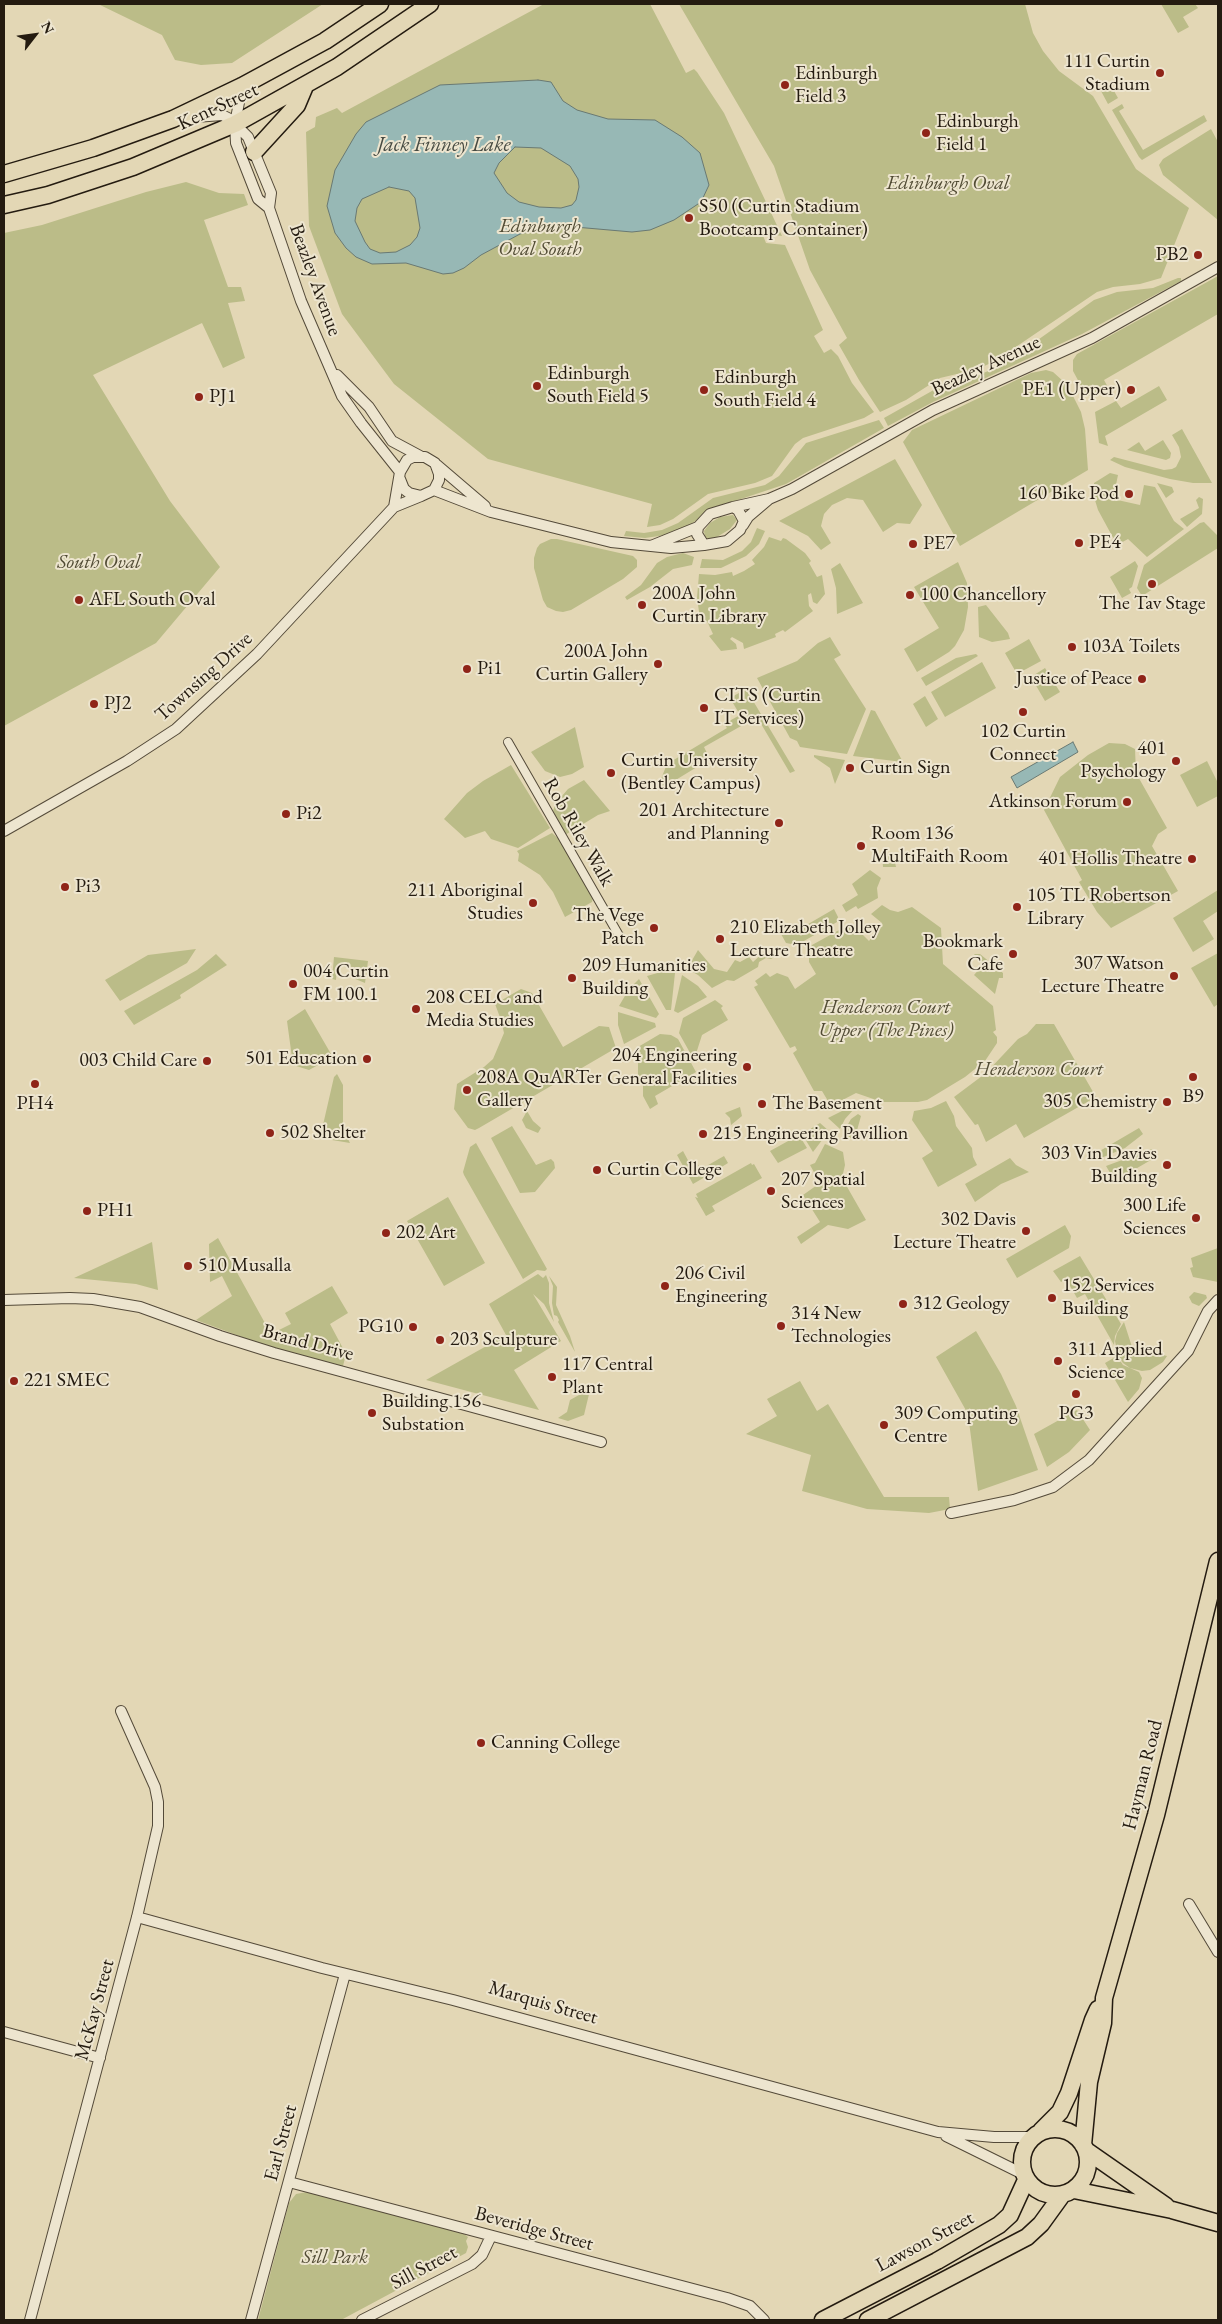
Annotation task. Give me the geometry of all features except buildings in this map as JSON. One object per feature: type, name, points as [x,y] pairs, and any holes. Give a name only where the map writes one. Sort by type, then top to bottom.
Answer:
[{"type":"main road","name":"Kent Street","points":[[4,174],[85,151],[173,118],[242,86],[325,40],[380,4]]},
{"type":"main road","name":"Kent Street","points":[[4,206],[48,195],[133,167],[235,124],[305,86],[368,47],[430,4]]},
{"type":"main road","points":[[254,152],[297,105],[305,86]]},
{"type":"main road","name":"Hayman Road","points":[[1037,2134],[1060,2112],[1069,2093],[1092,2020],[1104,1998],[1156,1815],[1218,1561]]},
{"type":"main road","name":"Hayman Road","points":[[1085,2148],[1089,2082],[1103,2023],[1104,1998]]},
{"type":"main road","points":[[1172,2210],[1085,2148],[1076,2136],[1065,2130],[1053,2128],[1037,2134],[1022,2154],[1025,2177],[1033,2188],[1042,2193],[1052,2196],[1068,2192],[1172,2210],[1218,2224]]},
{"type":"main road","points":[[868,2320],[1027,2237],[1041,2224],[1068,2192],[1084,2180],[1088,2166],[1085,2148]]},
{"type":"main road","name":"Lawson Street","points":[[823,2320],[946,2256],[998,2226],[1010,2215],[1025,2177]]},
{"type":"street","name":"Beazley Avenue","points":[[242,86],[235,124],[236,143],[258,200],[269,208]]},
{"type":"street","name":"Beazley Avenue","points":[[173,118],[222,115],[248,136],[271,193],[269,208],[301,301],[342,396],[400,475]]},
{"type":"street","name":"Beazley Avenue","points":[[647,547],[698,527],[710,514],[768,499],[802,484],[932,410],[1098,335],[1218,266]]},
{"type":"street","name":"Beazley Avenue","points":[[328,364],[350,390],[369,408],[392,440],[420,456]]},
{"type":"street","points":[[394,507],[400,475],[407,460],[420,456],[435,463],[439,480],[434,490],[421,496],[409,493],[404,489],[400,475]]},
{"type":"street","name":"Beazley Avenue","points":[[435,463],[491,512]]},
{"type":"street","name":"Beazley Avenue","points":[[434,490],[491,512],[592,538],[647,547],[671,548],[727,541],[743,525],[748,516],[768,499]]},
{"type":"street","name":"Townsing Drive","points":[[4,831],[127,761],[176,730],[257,654],[394,507],[421,496]]},
{"type":"street","points":[[732,507],[741,514],[743,525]]},
{"type":"street","points":[[698,527],[697,534],[704,545]]},
{"type":"street","name":"Rob Riley Walk","points":[[508,742],[621,938]]},
{"type":"street","name":"Brand Drive","points":[[4,1300],[93,1299],[140,1307],[274,1353],[601,1442]]},
{"type":"street","points":[[951,1513],[1014,1500],[1053,1487],[1089,1460],[1150,1391],[1182,1359],[1208,1311],[1218,1300]]},
{"type":"street","name":"McKay Street","points":[[30,2320],[137,1917],[158,1826],[158,1802],[151,1777],[121,1711]]},
{"type":"street","points":[[1189,1904],[1218,1952]]},
{"type":"street","name":"Marquis Street","points":[[137,1917],[345,1974],[453,2000],[938,2132],[994,2137],[1037,2134]]},
{"type":"street","name":"Earl Street","points":[[251,2320],[345,1974]]},
{"type":"street","points":[[4,2032],[100,2058]]},
{"type":"street","name":"Marquis Street","points":[[938,2132],[1025,2177]]},
{"type":"street","name":"Beveridge Street","points":[[289,2182],[741,2302],[764,2320]]},
{"type":"street","name":"Sill Street","points":[[362,2320],[472,2264],[482,2255],[491,2236]]},
{"type":"green space","points":[[98,4],[323,4],[232,63],[201,65],[175,60],[162,35]]},
{"type":"green space","name":"Edinburgh Oval South","points":[[544,4],[650,4],[686,73],[694,69],[697,72],[724,113],[782,236],[762,233],[766,243],[785,245],[823,330],[814,336],[824,353],[831,349],[838,356],[852,383],[874,412],[864,418],[803,438],[795,444],[772,476],[755,483],[708,494],[673,519],[660,525],[647,527],[652,504],[488,459],[394,384],[342,314],[309,226],[306,132],[315,127],[316,117],[337,108],[342,113]]},
{"type":"green space","name":"Edinburgh Oval","points":[[679,4],[1025,4],[1033,33],[1043,51],[1059,71],[1093,96],[1136,169],[1189,208],[1161,278],[1097,292],[995,361],[978,369],[940,378],[906,400],[880,412],[839,345],[847,338],[810,270],[774,166]]},
{"type":"green space","points":[[1161,4],[1195,4],[1198,8],[1183,17],[1189,27],[1178,33]]},
{"type":"green space","points":[[1109,82],[1118,98],[1108,104],[1101,91],[1102,86]]},
{"type":"green space","points":[[1122,104],[1124,108],[1119,111],[1143,150],[1204,115],[1207,121],[1142,160],[1112,110]]},
{"type":"green space","points":[[1211,129],[1218,142],[1218,220],[1163,175],[1159,165],[1163,159]]},
{"type":"green space","name":"South Oval","points":[[186,182],[219,193],[244,194],[248,205],[204,220],[228,287],[241,287],[245,301],[228,303],[245,358],[223,368],[202,323],[93,375],[170,501],[220,567],[156,643],[4,726],[4,233],[42,225],[146,192]]},
{"type":"green space","points":[[1218,276],[1218,314],[1104,380],[1109,389],[1094,397],[1086,395],[1073,371],[1073,360],[1077,354]]},
{"type":"green space","points":[[1181,278],[1181,281],[1082,334],[933,402],[888,426],[884,418],[939,387],[979,375],[1004,364],[1094,300],[1117,292],[1153,288]]},
{"type":"green space","points":[[1046,370],[1053,372],[1063,381],[1081,412],[1085,429],[1088,470],[960,546],[903,442],[912,430],[1031,373]]},
{"type":"green space","points":[[1159,386],[1167,400],[1105,436],[1108,446],[1099,443],[1095,412],[1116,401],[1121,408]]},
{"type":"green space","points":[[879,420],[884,428],[786,484],[711,509],[690,525],[666,535],[645,538],[624,536],[626,531],[644,533],[662,530],[678,523],[713,498],[765,485],[779,476],[806,443]]},
{"type":"green space","points":[[1182,429],[1212,483],[1193,483],[1170,479],[1125,467],[1110,460],[1114,457],[1164,470],[1172,469],[1176,467],[1181,457],[1179,447],[1172,435]]},
{"type":"green space","points":[[1163,440],[1171,453],[1170,458],[1166,460],[1127,450],[1139,442],[1145,451]]},
{"type":"green space","points":[[895,459],[922,505],[910,524],[897,523],[883,532],[863,500],[847,498],[832,505],[824,514],[821,526],[831,543],[821,550],[808,536],[779,521]]},
{"type":"green space","points":[[1110,473],[1118,475],[1113,499],[1140,505],[1144,485],[1155,487],[1174,521],[1184,529],[1147,557],[1128,539],[1117,545],[1098,510],[1094,497],[1094,483]]},
{"type":"green space","points":[[1157,483],[1172,487],[1174,492],[1166,498]]},
{"type":"green space","points":[[1199,497],[1203,499],[1202,514],[1187,527],[1180,519],[1199,508],[1196,500]]},
{"type":"green space","points":[[733,515],[737,520],[730,529],[717,537],[709,539],[705,537],[704,531],[710,523],[720,517]]},
{"type":"green space","points":[[1204,522],[1218,536],[1218,548],[1142,596],[1137,588],[1144,565],[1200,523]]},
{"type":"green space","points":[[757,528],[765,531],[759,544],[746,556],[721,568],[700,568],[702,559],[723,560],[742,551],[751,542]]},
{"type":"green space","points":[[769,537],[781,541],[783,538],[786,539],[805,553],[811,561],[809,563],[817,577],[822,575],[825,594],[817,604],[813,602],[811,593],[808,595],[809,606],[813,611],[785,632],[783,630],[775,634],[776,637],[744,649],[743,643],[732,637],[730,639],[736,644],[737,649],[721,651],[709,636],[713,634],[707,621],[702,623],[700,618],[697,598],[699,574],[715,575],[732,572],[733,576],[744,571],[755,564],[752,560],[764,547]]},
{"type":"green space","points":[[551,539],[633,556],[637,560],[637,567],[623,579],[571,610],[556,611],[547,607],[543,600],[534,568],[537,548],[540,544]]},
{"type":"green space","points":[[683,553],[694,557],[692,565],[673,569],[650,587],[627,600],[625,597],[641,585],[657,563],[667,557]]},
{"type":"green space","points":[[1135,561],[1138,566],[1132,587],[1129,589],[1131,593],[1122,598],[1110,577]]},
{"type":"green space","points":[[958,562],[967,583],[968,607],[964,630],[955,646],[949,652],[917,672],[904,649],[939,628],[914,587]]},
{"type":"green space","points":[[840,563],[863,603],[837,614],[836,588],[831,569]]},
{"type":"green space","points":[[986,605],[1008,633],[1010,639],[992,642],[979,637],[978,607]]},
{"type":"green space","points":[[830,637],[841,655],[834,659],[866,709],[847,754],[800,747],[797,741],[790,738],[757,678],[797,661],[818,643]]},
{"type":"green space","points":[[1029,639],[1041,661],[1017,674],[1005,653]]},
{"type":"green space","points":[[976,654],[978,656],[926,686],[921,678],[956,658]]},
{"type":"green space","points":[[982,662],[996,688],[945,717],[931,692]]},
{"type":"green space","points":[[1045,668],[1060,692],[1045,701],[1031,677]]},
{"type":"green space","points":[[746,689],[795,771],[790,773],[757,717],[704,747],[710,759],[661,789],[659,784],[667,764],[727,728],[724,724],[740,715],[730,698]]},
{"type":"green space","points":[[925,696],[938,719],[926,727],[913,704]]},
{"type":"green space","points":[[871,710],[875,711],[903,762],[853,756]]},
{"type":"green space","points":[[575,727],[584,767],[572,774],[560,777],[545,771],[531,752]]},
{"type":"green space","points":[[1109,743],[1125,744],[1135,749],[1136,773],[1167,828],[1158,834],[1152,846],[1178,891],[1111,928],[1097,912],[1079,882],[1082,880],[1044,810],[1060,777],[1088,755]]},
{"type":"green space","points":[[814,755],[845,760],[835,784],[830,768],[814,757]]},
{"type":"green space","points":[[1207,761],[1218,783],[1218,796],[1197,807],[1180,775]]},
{"type":"green space","points":[[511,765],[550,828],[518,848],[491,839],[485,831],[465,838],[444,819],[467,793],[483,781]]},
{"type":"green space","points":[[584,780],[610,811],[598,815],[565,835],[553,811],[556,803],[568,789]]},
{"type":"green space","points":[[552,833],[561,841],[593,898],[592,902],[565,917],[553,892],[540,875],[518,861],[519,854],[517,851]]},
{"type":"green space","points":[[893,853],[896,867],[883,867],[882,854]]},
{"type":"green space","points":[[870,870],[881,878],[877,888],[878,898],[858,909],[856,906],[846,912],[842,905],[858,895],[852,884]]},
{"type":"green space","points":[[1218,890],[1218,911],[1203,921],[1214,939],[1193,952],[1173,918]]},
{"type":"green space","name":"Henderson Court Upper (The Pines)","points":[[882,905],[898,912],[912,907],[941,928],[943,964],[993,1006],[996,1030],[993,1032],[997,1037],[997,1043],[985,1061],[965,1077],[927,1100],[918,1102],[882,1102],[856,1093],[831,1106],[822,1091],[814,1091],[793,1053],[797,1050],[795,1046],[790,1048],[754,987],[758,985],[755,981],[766,973],[770,977],[777,973],[788,977],[795,989],[816,974],[809,962],[809,950],[812,945],[841,929],[844,930],[853,925],[869,941],[882,923],[871,914]]},
{"type":"green space","points":[[834,909],[838,917],[837,922],[797,945],[786,943],[776,925],[779,923],[791,928],[803,927]]},
{"type":"green space","points":[[196,949],[187,963],[120,1001],[105,980],[148,955]]},
{"type":"green space","points":[[698,950],[714,969],[727,972],[735,960],[740,962],[749,957],[753,962],[764,952],[776,956],[759,962],[758,967],[734,981],[727,980],[712,988],[698,975],[687,969]]},
{"type":"green space","points":[[1218,953],[1218,1004],[1214,1007],[1191,968]]},
{"type":"green space","points":[[216,954],[227,965],[180,995],[181,998],[134,1025],[124,1011],[197,970]]},
{"type":"green space","points":[[974,954],[980,954],[1003,973],[1003,978],[999,978],[995,994],[974,975],[983,965]]},
{"type":"green space","points":[[334,957],[368,961],[365,983],[353,978],[354,967],[337,966],[336,980],[332,979]]},
{"type":"green space","points":[[661,972],[675,973],[671,1010],[666,1010],[647,976]]},
{"type":"green space","points":[[682,975],[698,986],[707,997],[678,1013],[674,1011]]},
{"type":"green space","points":[[639,979],[659,1014],[656,1018],[619,1006],[629,989]]},
{"type":"green space","points":[[521,989],[532,993],[563,1047],[599,1026],[609,1027],[616,1048],[479,1128],[475,1130],[468,1128],[454,1109],[457,1084],[493,1059],[504,1033],[495,1004]]},
{"type":"green space","points":[[715,1000],[723,1006],[721,1008],[728,1020],[702,1035],[694,1060],[679,1033],[683,1018]]},
{"type":"green space","points":[[305,1009],[331,1054],[331,1058],[309,1070],[293,1065],[287,1021]]},
{"type":"green space","points":[[618,1012],[655,1023],[656,1027],[624,1044],[618,1025]]},
{"type":"green space","name":"Henderson Court","points":[[1036,1024],[1054,1024],[1096,1097],[1024,1138],[1016,1124],[986,1142],[978,1124],[975,1125],[954,1097],[986,1073],[1018,1039],[1027,1034]]},
{"type":"green space","points":[[660,1034],[671,1035],[678,1039],[696,1072],[655,1096],[658,1104],[650,1109],[643,1096],[643,1084],[638,1075],[638,1047]]},
{"type":"green space","points":[[337,1074],[343,1085],[343,1129],[350,1143],[320,1138],[334,1077]]},
{"type":"green space","points":[[946,1101],[954,1116],[956,1126],[972,1148],[973,1157],[977,1165],[938,1187],[922,1158],[933,1151],[912,1120],[914,1111],[931,1108]]},
{"type":"green space","points":[[740,1107],[742,1116],[731,1125],[730,1118],[725,1113]]},
{"type":"green space","points":[[854,1109],[845,1119],[840,1129],[828,1118],[844,1110]]},
{"type":"green space","points":[[527,1111],[533,1121],[541,1128],[538,1133],[526,1128],[522,1120]]},
{"type":"green space","points":[[858,1114],[861,1116],[854,1141],[848,1136],[847,1126],[851,1119]]},
{"type":"green space","points":[[820,1123],[829,1131],[813,1152],[802,1134]]},
{"type":"green space","points":[[512,1126],[536,1165],[551,1159],[554,1162],[555,1168],[535,1192],[520,1193],[491,1138]]},
{"type":"green space","points":[[1139,1128],[1143,1134],[1125,1148],[1101,1158],[1098,1152]]},
{"type":"green space","points":[[799,1135],[807,1148],[778,1163],[770,1151]]},
{"type":"green space","points":[[476,1143],[547,1269],[545,1271],[537,1270],[523,1279],[464,1175],[463,1172],[470,1147]]},
{"type":"green space","points":[[825,1144],[843,1152],[845,1165],[842,1178],[866,1220],[848,1229],[828,1225],[801,1244],[797,1237],[820,1222],[803,1195],[820,1183],[810,1165],[815,1163]]},
{"type":"green space","points":[[1152,1149],[1156,1157],[1115,1181],[1106,1166]]},
{"type":"green space","points":[[683,1151],[690,1164],[696,1161],[705,1177],[693,1184],[677,1155]]},
{"type":"green space","points":[[724,1156],[728,1163],[707,1176],[703,1168]]},
{"type":"green space","points":[[1010,1158],[1016,1165],[1029,1172],[1001,1184],[975,1202],[965,1184]]},
{"type":"green space","points":[[751,1163],[752,1165],[754,1164],[762,1178],[712,1206],[715,1211],[706,1216],[695,1197],[698,1198],[696,1194]]},
{"type":"green space","points":[[448,1197],[485,1263],[444,1286],[407,1221]]},
{"type":"green space","points":[[1065,1225],[1071,1236],[1069,1248],[1017,1278],[1006,1259]]},
{"type":"green space","points":[[218,1238],[271,1334],[291,1324],[285,1313],[332,1286],[348,1313],[330,1324],[346,1354],[343,1366],[269,1347],[196,1320],[232,1296],[222,1276],[210,1282],[209,1244]]},
{"type":"green space","points":[[152,1242],[158,1290],[136,1284],[74,1278]]},
{"type":"green space","points":[[1218,1248],[1218,1282],[1193,1277],[1190,1268],[1193,1267],[1191,1258]]},
{"type":"green space","points":[[1080,1256],[1121,1324],[1115,1336],[1114,1345],[1085,1294],[1077,1298],[1066,1279],[1061,1282],[1053,1271]]},
{"type":"green space","points":[[538,1274],[543,1278],[546,1275],[549,1283],[549,1303],[554,1322],[544,1304],[533,1294],[561,1341],[514,1370],[539,1410],[426,1380],[506,1335],[489,1304]]},
{"type":"green space","points":[[549,1276],[557,1287],[556,1305],[575,1352],[558,1322],[557,1316],[554,1315],[552,1303],[553,1286]]},
{"type":"green space","points":[[1194,1292],[1206,1295],[1207,1298],[1199,1306],[1192,1303],[1189,1297]]},
{"type":"green space","points":[[1124,1322],[1132,1347],[1167,1356],[1163,1362],[1150,1370],[1142,1371],[1130,1368],[1123,1363],[1118,1356],[1115,1341],[1117,1333]]},
{"type":"green space","points":[[976,1331],[1001,1374],[1016,1406],[1038,1470],[978,1491],[968,1414],[936,1357]]},
{"type":"green space","points":[[1117,1356],[1123,1365],[1139,1372],[1142,1378],[1139,1389],[1128,1402],[1105,1363]]},
{"type":"green space","points":[[800,1381],[817,1411],[828,1404],[884,1497],[949,1497],[950,1509],[929,1513],[867,1509],[802,1491],[811,1455],[746,1434],[777,1416],[767,1399]]},
{"type":"green space","points":[[590,1390],[584,1415],[568,1421],[558,1418],[567,1412],[570,1400]]},
{"type":"green space","points":[[1077,1410],[1090,1430],[1069,1452],[1047,1467],[1034,1434]]},
{"type":"green space","name":"Sill Park","points":[[307,2192],[464,2234],[468,2237],[466,2253],[341,2320],[258,2320],[289,2203],[296,2194]]},
{"type":"water","name":"Jack Finney Lake","points":[[538,80],[551,82],[563,101],[577,110],[608,119],[655,120],[682,137],[700,153],[709,185],[701,202],[674,220],[650,230],[632,232],[575,227],[539,229],[520,234],[453,273],[443,274],[406,263],[372,264],[356,257],[346,248],[335,233],[327,206],[335,170],[356,134],[366,122],[440,85]],"holes":[[[515,147],[541,148],[570,166],[578,179],[579,187],[576,200],[572,205],[561,208],[539,207],[519,202],[507,193],[494,173],[499,163]],[[389,187],[409,191],[415,198],[420,228],[417,237],[410,245],[396,252],[380,253],[370,249],[355,221],[357,208],[362,199]]]},
{"type":"water","points":[[1073,742],[1078,752],[1017,788],[1011,777]]},
{"type":"place","name":"111 Curtin Stadium","points":[[1160,73]]},
{"type":"place","name":"Edinburgh Field 3","points":[[785,85]]},
{"type":"place","name":"Edinburgh Field 1","points":[[926,133]]},
{"type":"place","name":"S50 (Curtin Stadium Bootcamp Container)","points":[[689,218]]},
{"type":"place","name":"PB2","points":[[1198,255]]},
{"type":"place","name":"Edinburgh South Field 5","points":[[537,386]]},
{"type":"place","name":"Edinburgh South Field 4","points":[[704,390]]},
{"type":"place","name":"PE1 (Upper)","points":[[1131,390]]},
{"type":"place","name":"PJ1","points":[[199,397]]},
{"type":"place","name":"160 Bike Pod","points":[[1129,494]]},
{"type":"place","name":"PE4","points":[[1079,543]]},
{"type":"place","name":"PE7","points":[[913,544]]},
{"type":"place","name":"The Tav Stage","points":[[1152,584]]},
{"type":"place","name":"100 Chancellory","points":[[910,595]]},
{"type":"place","name":"AFL South Oval","points":[[79,600]]},
{"type":"place","name":"200A John Curtin Library","points":[[642,605]]},
{"type":"place","name":"103A Toilets","points":[[1072,647]]},
{"type":"place","name":"200A John Curtin Gallery","points":[[658,664]]},
{"type":"place","name":"Pi1","points":[[467,669]]},
{"type":"place","name":"Justice of Peace","points":[[1142,679]]},
{"type":"place","name":"PJ2","points":[[94,704]]},
{"type":"place","name":"CITS (Curtin IT Services)","points":[[704,708]]},
{"type":"place","name":"102 Curtin Connect","points":[[1023,712]]},
{"type":"place","name":"401 Psychology","points":[[1176,761]]},
{"type":"place","name":"Curtin Sign","points":[[850,768]]},
{"type":"place","name":"Curtin University (Bentley Campus)","points":[[611,773]]},
{"type":"place","name":"Atkinson Forum","points":[[1127,802]]},
{"type":"place","name":"Pi2","points":[[286,814]]},
{"type":"place","name":"201 Architecture and Planning","points":[[779,823]]},
{"type":"place","name":"Room 136 MultiFaith Room","points":[[861,846]]},
{"type":"place","name":"401 Hollis Theatre","points":[[1192,859]]},
{"type":"place","name":"Pi3","points":[[65,887]]},
{"type":"place","name":"211 Aboriginal Studies","points":[[533,903]]},
{"type":"place","name":"105 TL Robertson Library","points":[[1017,907]]},
{"type":"place","name":"The Vege Patch","points":[[654,928]]},
{"type":"place","name":"210 Elizabeth Jolley Lecture Theatre","points":[[720,939]]},
{"type":"place","name":"Bookmark Cafe","points":[[1013,954]]},
{"type":"place","name":"307 Watson Lecture Theatre","points":[[1174,976]]},
{"type":"place","name":"209 Humanities Building","points":[[572,978]]},
{"type":"place","name":"004 Curtin FM 100.1","points":[[293,984]]},
{"type":"place","name":"208 CELC and Media Studies","points":[[416,1009]]},
{"type":"place","name":"501 Education","points":[[367,1059]]},
{"type":"place","name":"003 Child Care","points":[[207,1061]]},
{"type":"place","name":"204 Engineering General Facilities","points":[[747,1067]]},
{"type":"place","name":"B9","points":[[1193,1077]]},
{"type":"place","name":"PH4","points":[[35,1084]]},
{"type":"place","name":"208A QuARTer Gallery","points":[[467,1090]]},
{"type":"place","name":"305 Chemistry","points":[[1167,1102]]},
{"type":"place","name":"The Basement","points":[[762,1104]]},
{"type":"place","name":"502 Shelter","points":[[270,1133]]},
{"type":"place","name":"215 Engineering Pavillion","points":[[703,1134]]},
{"type":"place","name":"303 Vin Davies Building","points":[[1167,1165]]},
{"type":"place","name":"Curtin College","points":[[597,1170]]},
{"type":"place","name":"207 Spatial Sciences","points":[[771,1191]]},
{"type":"place","name":"PH1","points":[[87,1211]]},
{"type":"place","name":"300 Life Sciences","points":[[1196,1218]]},
{"type":"place","name":"302 Davis Lecture Theatre","points":[[1026,1231]]},
{"type":"place","name":"202 Art","points":[[386,1233]]},
{"type":"place","name":"510 Musalla","points":[[188,1266]]},
{"type":"place","name":"206 Civil Engineering","points":[[665,1286]]},
{"type":"place","name":"152 Services Building","points":[[1052,1298]]},
{"type":"place","name":"312 Geology","points":[[903,1304]]},
{"type":"place","name":"314 New Technologies","points":[[781,1326]]},
{"type":"place","name":"PG10","points":[[413,1327]]},
{"type":"place","name":"203 Sculpture","points":[[440,1340]]},
{"type":"place","name":"311 Applied Science","points":[[1058,1361]]},
{"type":"place","name":"117 Central Plant","points":[[552,1377]]},
{"type":"place","name":"221 SMEC","points":[[14,1381]]},
{"type":"place","name":"PG3","points":[[1076,1394]]},
{"type":"place","name":"Building 156 Substation","points":[[372,1413]]},
{"type":"place","name":"309 Computing Centre","points":[[884,1425]]},
{"type":"place","name":"Canning College","points":[[481,1743]]}]
